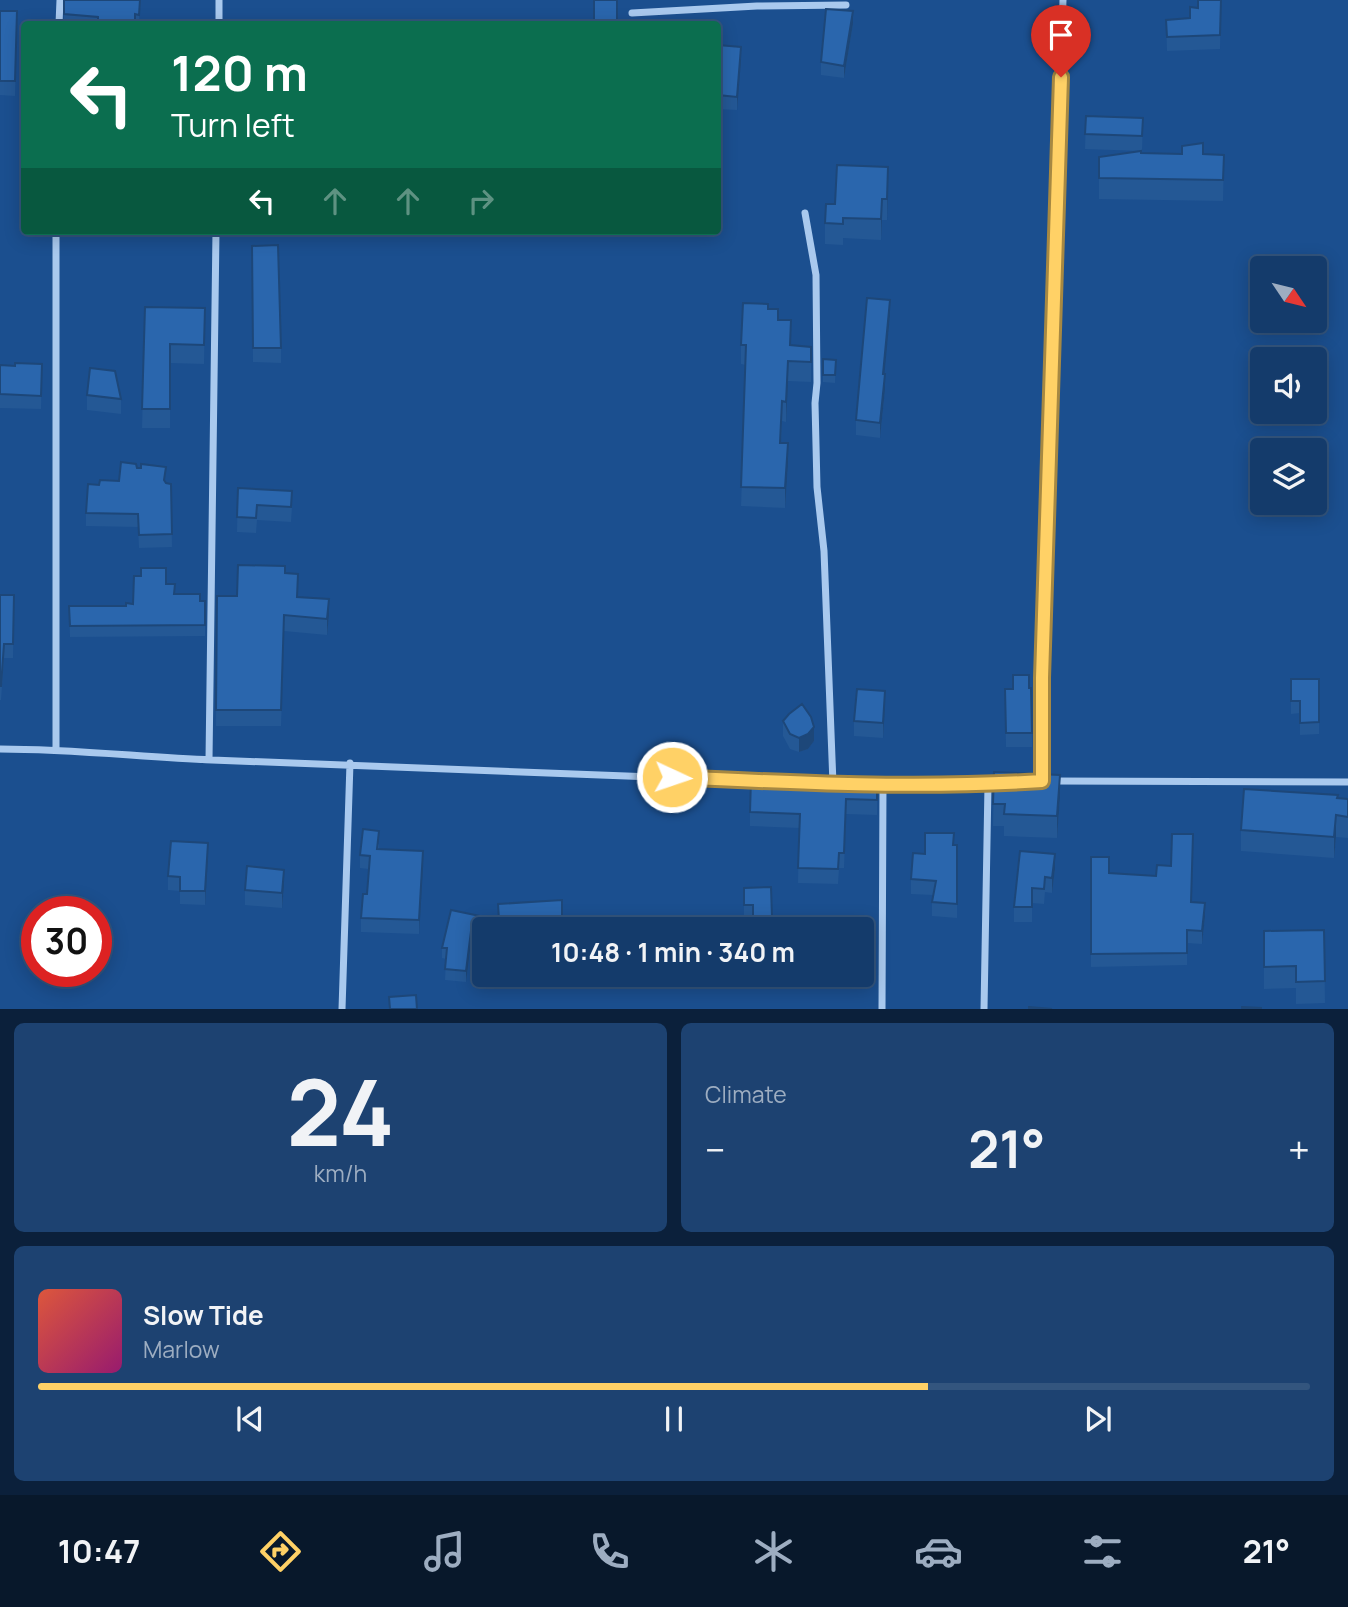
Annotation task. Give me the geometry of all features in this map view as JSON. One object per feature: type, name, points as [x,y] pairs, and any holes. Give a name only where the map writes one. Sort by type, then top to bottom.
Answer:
[{"type":"street","points":[[59,21],[60,0]]},
{"type":"street","points":[[219,0],[219,21]]},
{"type":"street","points":[[1042,781],[1043,664],[1063,0]]},
{"type":"street","points":[[632,13],[757,3],[846,5]]},
{"type":"street","points":[[805,214],[817,275],[817,487],[824,551],[833,784]]},
{"type":"street","points":[[56,235],[56,749]]},
{"type":"street","points":[[209,760],[216,235]]},
{"type":"street","points":[[0,749],[56,749],[209,760],[350,763],[764,781]]},
{"type":"street","points":[[342,1009],[350,763]]},
{"type":"street","points":[[1029,782],[1348,782]]},
{"type":"street","points":[[819,783],[845,784]]},
{"type":"street","points":[[858,785],[1015,783]]},
{"type":"street","points":[[882,1009],[883,785]]},
{"type":"street","points":[[984,1009],[988,785]]},
{"type":"building","points":[[64,0],[140,0],[139,15],[135,14],[135,21],[98,21],[98,17],[64,14]]},
{"type":"building","points":[[594,0],[617,0],[617,21],[594,21]]},
{"type":"building","points":[[1198,0],[1221,0],[1220,35],[1167,37],[1166,20],[1190,18],[1190,7],[1198,8]]},
{"type":"building","points":[[826,9],[853,11],[844,66],[821,62]]},
{"type":"building","points":[[0,11],[17,11],[15,81],[0,81]]},
{"type":"building","points":[[721,45],[741,47],[737,97],[721,95]]},
{"type":"building","points":[[1086,116],[1143,118],[1142,136],[1085,134]]},
{"type":"building","points":[[1203,143],[1203,154],[1224,155],[1223,180],[1099,178],[1099,157],[1141,151],[1182,154],[1182,146]]},
{"type":"building","points":[[837,165],[888,167],[887,199],[882,199],[881,219],[843,218],[843,224],[825,223],[826,204],[835,204]]},
{"type":"building","points":[[278,245],[281,348],[253,348],[252,246]]},
{"type":"building","points":[[867,298],[890,300],[880,423],[856,420]]},
{"type":"building","points":[[743,303],[768,304],[768,309],[778,309],[778,320],[791,320],[790,345],[811,347],[811,362],[788,361],[780,443],[788,443],[785,488],[741,487],[746,345],[741,345]]},
{"type":"building","points":[[145,307],[205,308],[204,345],[170,344],[170,409],[142,409]]},
{"type":"building","points":[[823,359],[836,360],[835,375],[823,375]]},
{"type":"building","points":[[15,363],[42,364],[41,396],[0,394],[0,365],[15,366]]},
{"type":"building","points":[[90,368],[115,371],[121,399],[87,395]]},
{"type":"building","points":[[121,462],[136,464],[137,468],[141,468],[141,464],[166,467],[164,480],[171,484],[172,534],[139,535],[138,514],[86,513],[88,484],[99,485],[100,480],[119,481]]},
{"type":"building","points":[[238,488],[292,491],[291,507],[257,505],[256,518],[237,517]]},
{"type":"building","points":[[238,565],[285,566],[285,573],[298,574],[297,597],[329,599],[327,619],[284,615],[281,710],[216,710],[217,596],[237,596]]},
{"type":"building","points":[[141,568],[166,568],[166,584],[175,584],[174,594],[200,594],[200,601],[205,601],[205,625],[70,626],[69,606],[133,604],[134,576],[141,576]]},
{"type":"building","points":[[0,595],[14,595],[13,644],[4,644],[1,686],[0,686]]},
{"type":"building","points":[[1013,675],[1029,675],[1032,733],[1006,733],[1005,689],[1013,689]]},
{"type":"building","points":[[1291,679],[1319,679],[1319,722],[1300,723],[1300,701],[1291,701]]},
{"type":"building","points":[[857,689],[885,691],[883,723],[854,721]]},
{"type":"building","points":[[802,704],[814,727],[799,738],[790,734],[783,721]]},
{"type":"building","points":[[994,772],[1060,775],[1057,816],[1004,814],[1005,804],[993,804]]},
{"type":"building","points":[[803,777],[877,779],[877,800],[846,799],[844,853],[839,853],[838,869],[798,868],[800,814],[750,812],[751,779],[803,781]]},
{"type":"building","points":[[1244,789],[1338,795],[1337,798],[1348,799],[1348,817],[1336,815],[1334,837],[1241,830]]},
{"type":"building","points":[[363,829],[379,831],[377,849],[423,851],[419,920],[361,918],[363,894],[367,894],[370,856],[360,855]]},
{"type":"building","points":[[925,833],[954,833],[953,845],[957,845],[957,904],[932,902],[936,881],[911,879],[913,853],[925,854]]},
{"type":"building","points":[[1172,834],[1193,834],[1191,902],[1205,903],[1202,931],[1187,930],[1187,953],[1091,954],[1091,857],[1109,857],[1109,873],[1156,876],[1157,865],[1171,866]]},
{"type":"building","points":[[171,841],[208,843],[205,891],[180,891],[180,877],[168,876]]},
{"type":"building","points":[[1020,851],[1055,854],[1052,878],[1045,877],[1044,889],[1032,888],[1032,907],[1014,907]]},
{"type":"building","points":[[247,866],[284,870],[282,893],[245,890]]},
{"type":"building","points":[[771,887],[772,917],[753,917],[753,905],[744,905],[744,888]]},
{"type":"building","points":[[562,900],[562,917],[499,917],[498,904]]},
{"type":"building","points":[[451,910],[485,917],[472,917],[466,971],[445,969],[447,948],[442,948]]},
{"type":"building","points":[[1324,930],[1325,981],[1296,982],[1296,966],[1264,967],[1264,931]]},
{"type":"building","points":[[416,995],[417,1009],[390,1009],[389,997]]},
{"type":"route","points":[[672,777],[883,785],[988,785],[1042,781],[1042,678],[1061,77]]}]
